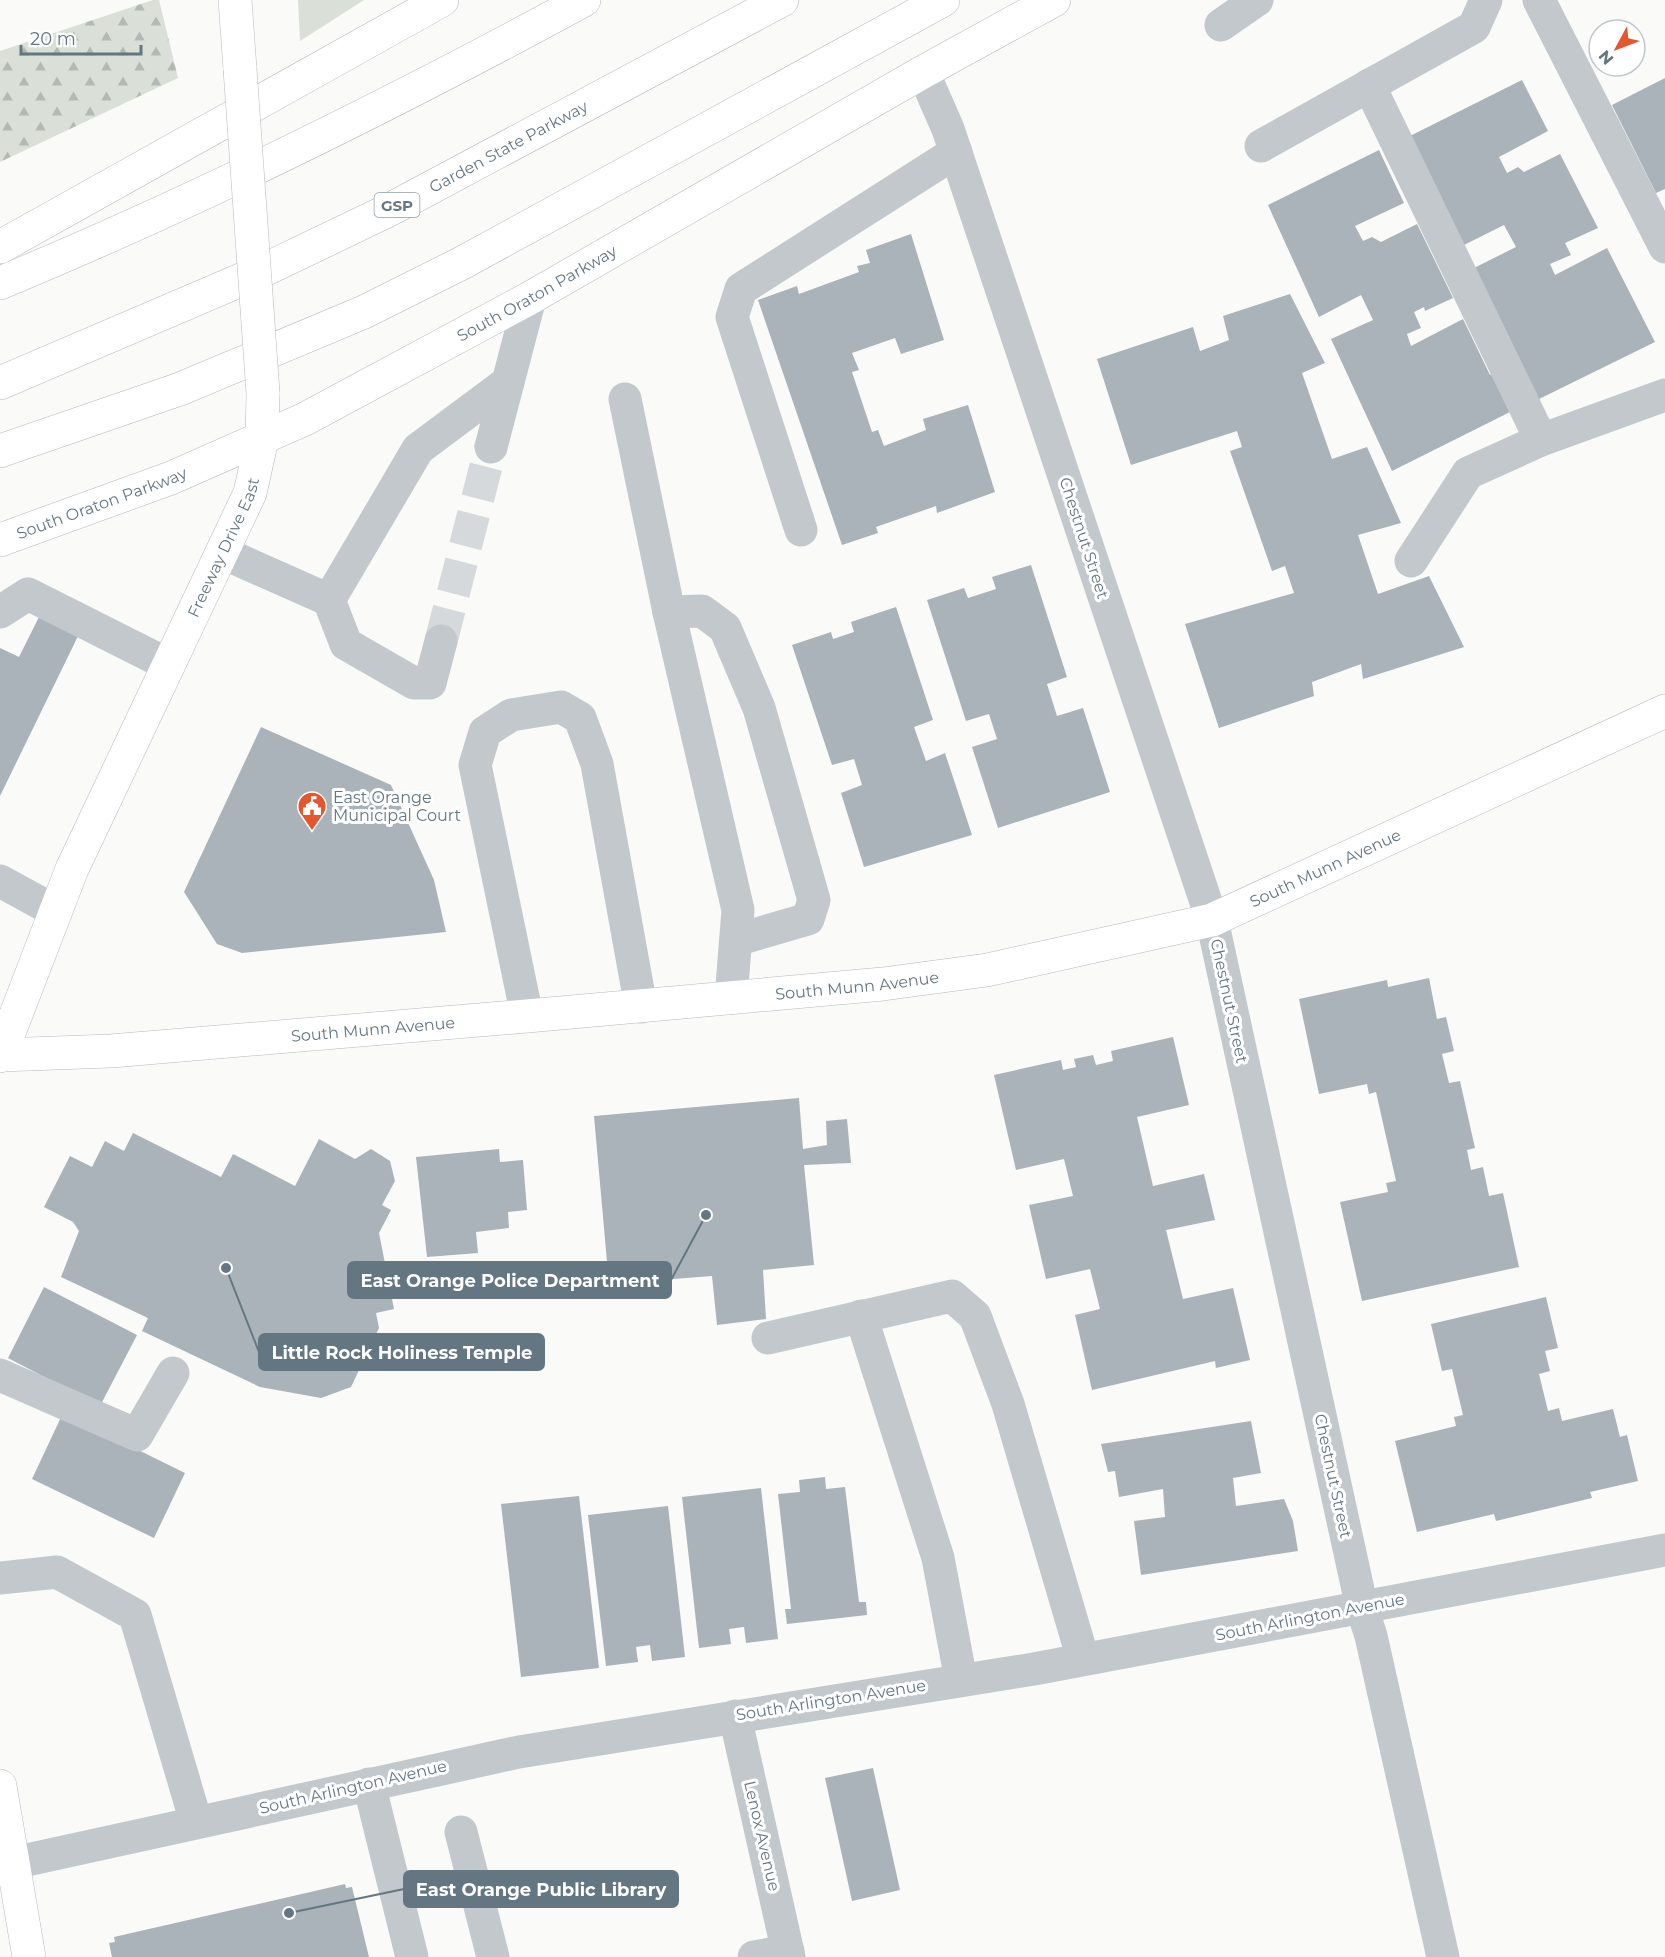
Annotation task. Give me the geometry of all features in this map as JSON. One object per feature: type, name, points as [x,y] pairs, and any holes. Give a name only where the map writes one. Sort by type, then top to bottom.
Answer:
[{"type":"main road","name":"Freeway Drive East","points":[[0,1055],[72,869],[250,493],[262,439],[263,393],[235,0]]},
{"type":"main road","points":[[0,247],[442,0]]},
{"type":"main road","points":[[0,283],[176,206],[303,145],[584,0]]},
{"type":"main road","name":"Garden State Parkway","points":[[0,383],[262,271],[378,215],[782,0]]},
{"type":"main road","points":[[0,451],[180,389],[364,312],[462,263],[943,0]]},
{"type":"main road","name":"South Oraton Parkway","points":[[0,540],[171,478],[262,439],[350,396],[530,298],[923,72],[1054,0]]},
{"type":"main road","name":"South Munn Avenue","points":[[0,1055],[111,1051],[527,1017],[883,984],[987,970],[1212,920],[1665,711]]},
{"type":"main road","points":[[0,1786],[7,1864],[29,1957]]},
{"type":"street","points":[[1221,26],[1257,0]]},
{"type":"street","points":[[1261,146],[1474,27],[1486,0]]},
{"type":"street","points":[[1539,0],[1665,247]]},
{"type":"street","name":"Chestnut Street","points":[[923,72],[956,152],[1212,920],[1362,1608],[1371,1636],[1443,1957]]},
{"type":"street","points":[[1369,86],[1541,440]]},
{"type":"street","points":[[801,530],[732,317],[741,289],[956,152]]},
{"type":"street","points":[[491,447],[530,298]]},
{"type":"street","points":[[329,600],[418,449],[508,382]]},
{"type":"street","points":[[1411,561],[1468,472],[1541,440],[1665,395]]},
{"type":"street","points":[[625,399],[669,612],[738,909],[731,998]]},
{"type":"street","points":[[223,553],[329,600],[346,644],[414,682],[430,684],[441,641]]},
{"type":"street","points":[[0,612],[28,594],[169,665]]},
{"type":"street","points":[[669,612],[702,611],[725,628],[759,708],[814,900],[808,919],[736,940]]},
{"type":"street","points":[[527,1017],[475,765],[485,732],[511,715],[561,707],[580,718],[597,765],[641,1006]]},
{"type":"street","points":[[0,881],[55,911]]},
{"type":"street","points":[[768,1338],[952,1296],[975,1316],[1008,1404],[1083,1659]]},
{"type":"street","points":[[861,1317],[938,1558],[961,1680]]},
{"type":"street","points":[[0,1375],[137,1435],[173,1373]]},
{"type":"street","name":"South Arlington Avenue","points":[[7,1864],[519,1752],[1083,1659],[1665,1550]]},
{"type":"street","points":[[0,1578],[57,1572],[135,1615],[196,1822]]},
{"type":"street","name":"Lenox Avenue","points":[[735,1716],[788,1954]]},
{"type":"street","points":[[369,1784],[412,1957]]},
{"type":"street","points":[[461,1832],[493,1957]]},
{"type":"street","points":[[754,1957],[788,1954]]},
{"type":"green space","points":[[153,0],[159,0],[178,78],[0,162],[0,51]]},
{"type":"green space","points":[[298,0],[364,0],[300,41]]},
{"type":"building","points":[[1665,78],[1665,189],[1656,193],[1612,105]]},
{"type":"building","points":[[1522,80],[1548,131],[1499,157],[1507,173],[1518,167],[1524,172],[1560,154],[1598,228],[1565,243],[1571,255],[1550,264],[1555,275],[1607,248],[1655,342],[1535,401],[1474,268],[1516,247],[1504,225],[1464,245],[1410,136]]},
{"type":"building","points":[[1379,150],[1404,203],[1355,226],[1363,241],[1372,237],[1381,242],[1417,224],[1453,298],[1425,311],[1424,307],[1414,312],[1421,328],[1407,334],[1411,346],[1463,319],[1490,375],[1494,372],[1514,410],[1392,471],[1331,339],[1373,320],[1361,295],[1319,317],[1268,205]]},
{"type":"building","points":[[911,234],[944,340],[901,354],[895,338],[852,353],[859,370],[852,372],[872,432],[878,430],[884,446],[926,430],[923,419],[968,405],[995,492],[937,513],[936,506],[876,527],[878,533],[842,545],[758,300],[797,286],[799,294],[859,272],[857,266],[870,263],[866,250]]},
{"type":"building","points":[[1290,294],[1325,363],[1302,373],[1332,459],[1367,447],[1401,523],[1358,535],[1378,594],[1429,576],[1464,647],[1363,679],[1361,664],[1312,682],[1314,696],[1219,728],[1185,624],[1294,593],[1285,566],[1272,571],[1230,451],[1242,447],[1237,431],[1131,465],[1097,359],[1193,327],[1200,351],[1229,340],[1223,316]]},
{"type":"building","points":[[1031,565],[1067,677],[1047,684],[1057,716],[1083,708],[1110,792],[998,828],[972,747],[997,739],[989,714],[966,721],[927,600],[964,588],[968,598],[996,589],[992,577]]},
{"type":"building","points":[[896,607],[933,720],[914,727],[926,761],[945,753],[972,835],[864,867],[841,793],[862,785],[854,759],[832,765],[792,645],[831,632],[833,639],[854,632],[851,622]]},
{"type":"building","points":[[41,613],[80,632],[0,796],[0,648],[19,657]]},
{"type":"building","name":"East Orange Municipal Court","points":[[261,727],[391,785],[434,880],[446,932],[242,953],[217,944],[184,892]]},
{"type":"building","points":[[1429,978],[1437,1019],[1446,1017],[1454,1051],[1442,1054],[1449,1083],[1460,1081],[1475,1148],[1467,1150],[1471,1170],[1483,1167],[1489,1196],[1503,1193],[1519,1267],[1362,1301],[1340,1202],[1388,1192],[1386,1183],[1396,1181],[1376,1092],[1369,1094],[1367,1084],[1319,1094],[1299,999],[1387,980],[1388,987]]},
{"type":"building","points":[[1173,1037],[1189,1105],[1137,1117],[1153,1186],[1204,1174],[1215,1220],[1166,1230],[1183,1299],[1233,1288],[1250,1360],[1216,1368],[1215,1361],[1092,1390],[1075,1315],[1100,1309],[1090,1269],[1046,1279],[1029,1205],[1073,1196],[1064,1159],[1016,1170],[994,1075],[1061,1060],[1063,1070],[1076,1067],[1074,1059],[1093,1055],[1096,1065],[1113,1061],[1111,1051]]},
{"type":"building","points":[[799,1098],[803,1149],[827,1145],[826,1121],[847,1119],[851,1163],[804,1165],[814,1265],[763,1270],[766,1319],[717,1325],[712,1276],[609,1284],[594,1116]]},
{"type":"building","points":[[133,1133],[221,1177],[233,1154],[295,1186],[319,1139],[355,1159],[371,1149],[390,1161],[395,1181],[382,1205],[391,1210],[379,1233],[394,1309],[376,1313],[379,1328],[351,1387],[321,1398],[260,1387],[142,1331],[148,1318],[61,1277],[79,1231],[73,1222],[44,1207],[70,1156],[92,1167],[105,1141],[124,1151]]},
{"type":"building","points":[[499,1149],[500,1162],[523,1160],[527,1210],[508,1212],[509,1228],[476,1232],[478,1253],[427,1257],[416,1157]]},
{"type":"building","points":[[44,1287],[137,1335],[100,1406],[8,1358]]},
{"type":"building","points":[[1546,1297],[1558,1348],[1545,1351],[1550,1371],[1539,1374],[1548,1411],[1559,1408],[1562,1421],[1613,1409],[1620,1437],[1627,1435],[1638,1481],[1590,1492],[1592,1498],[1496,1521],[1494,1514],[1417,1532],[1395,1441],[1456,1426],[1454,1417],[1463,1415],[1452,1369],[1442,1371],[1431,1324]]},
{"type":"building","points":[[63,1413],[185,1473],[154,1538],[32,1479]]},
{"type":"building","points":[[1251,1421],[1261,1473],[1233,1478],[1236,1506],[1284,1499],[1293,1521],[1298,1551],[1141,1575],[1134,1521],[1165,1517],[1163,1489],[1119,1497],[1115,1471],[1108,1472],[1101,1444]]},
{"type":"building","points":[[825,1477],[826,1489],[845,1487],[859,1602],[866,1602],[867,1615],[787,1624],[785,1609],[791,1609],[778,1494],[800,1492],[799,1480]]},
{"type":"building","points":[[761,1488],[778,1639],[746,1643],[744,1627],[729,1629],[731,1644],[699,1648],[682,1497]]},
{"type":"building","points":[[579,1496],[599,1668],[521,1677],[501,1504]]},
{"type":"building","points":[[668,1506],[685,1657],[652,1661],[650,1645],[636,1647],[638,1662],[606,1666],[588,1515]]},
{"type":"building","points":[[873,1768],[900,1890],[852,1901],[825,1778]]},
{"type":"building","points":[[345,1884],[346,1888],[352,1887],[369,1957],[112,1957],[109,1943],[115,1942],[114,1937]]},
{"type":"tunnel","points":[[441,641],[491,447]]},
{"type":"place","name":"East Orange Municipal Court","points":[[312,832]]},
{"type":"place","name":"East Orange Police Department","points":[[706,1215]]},
{"type":"place","name":"Little Rock Holiness Temple","points":[[226,1268]]},
{"type":"place","name":"East Orange Public Library","points":[[289,1913]]}]
